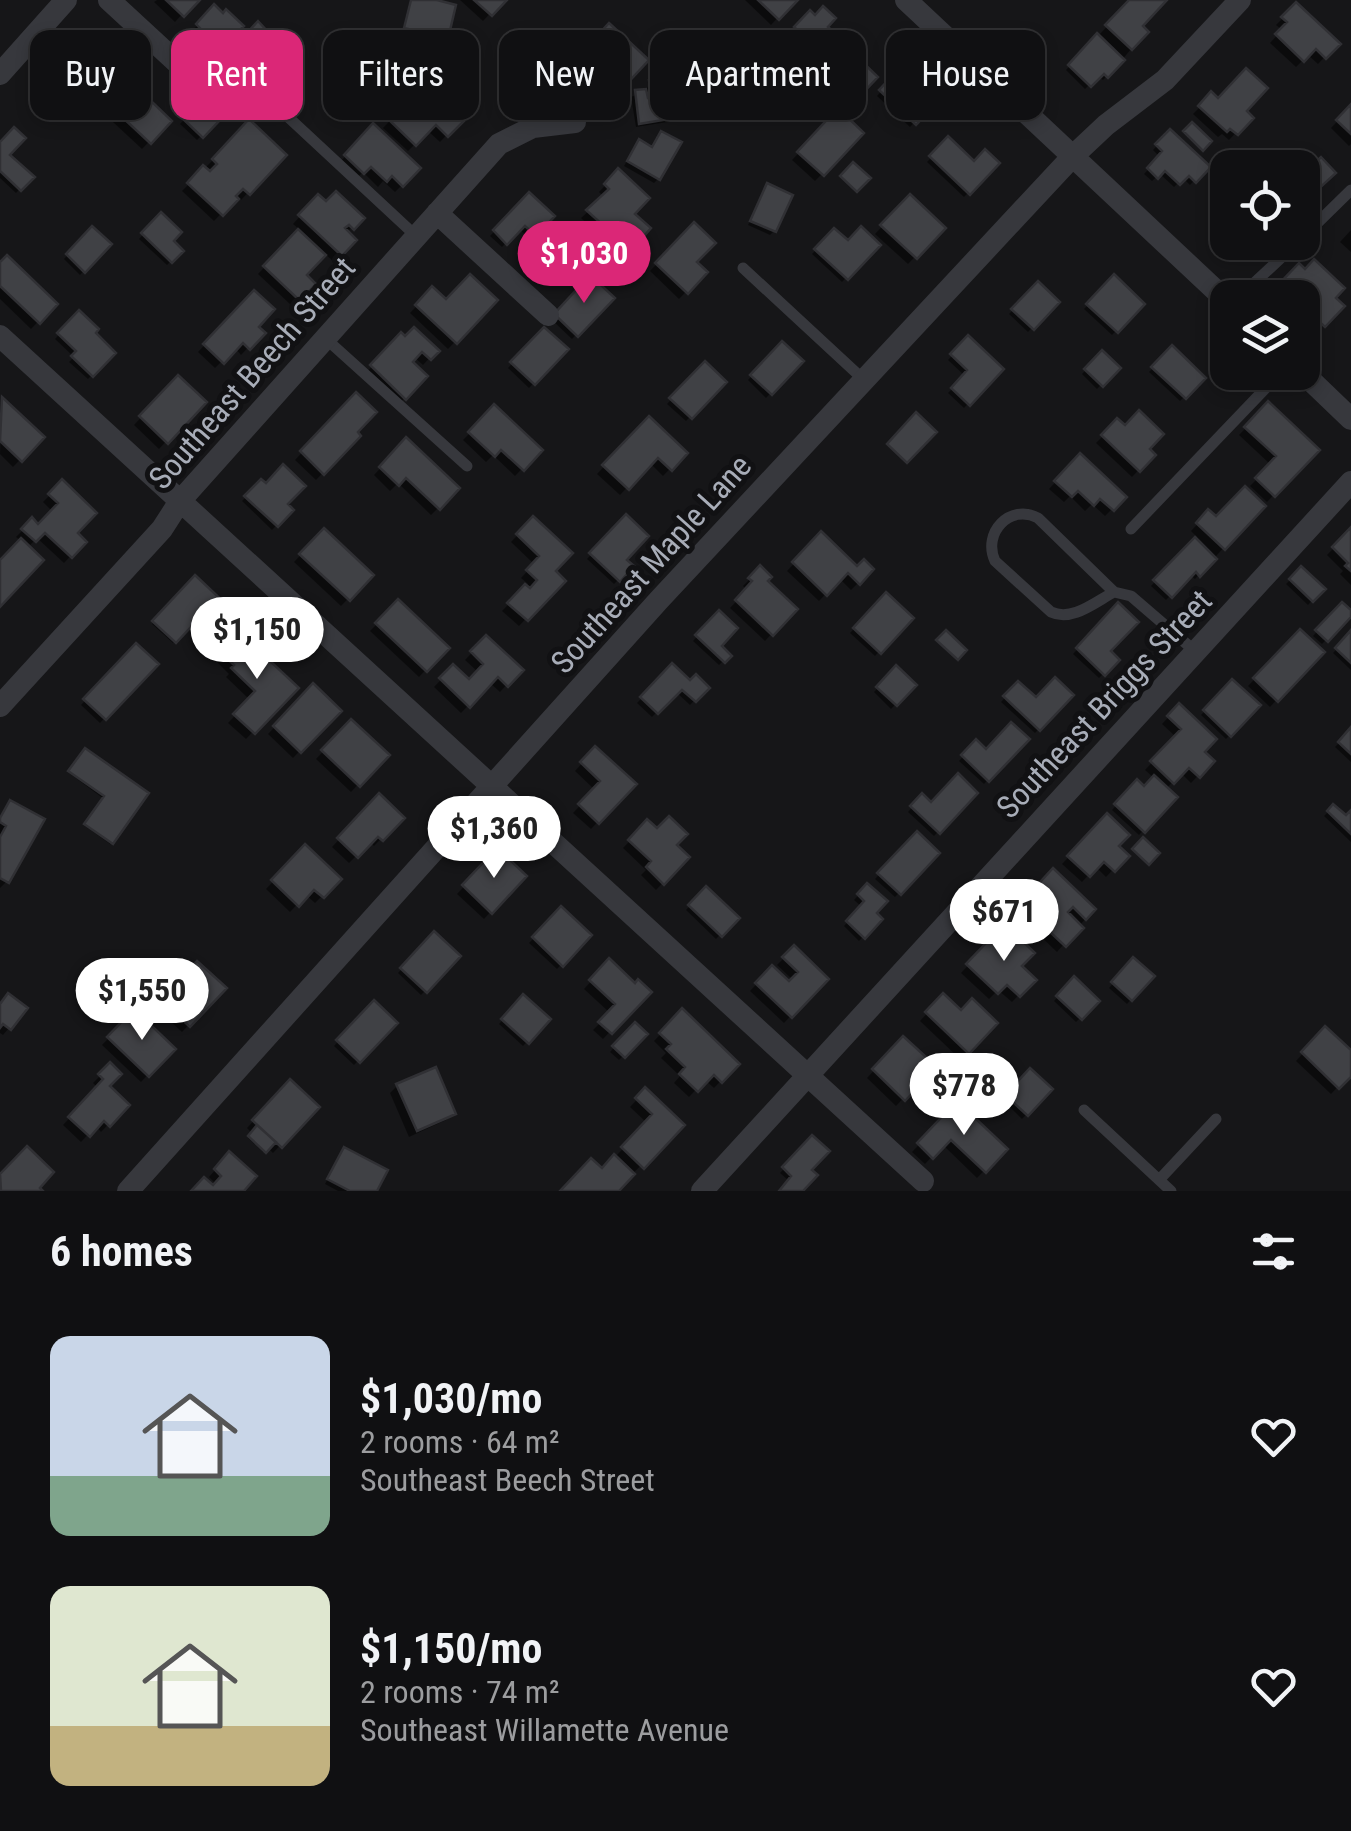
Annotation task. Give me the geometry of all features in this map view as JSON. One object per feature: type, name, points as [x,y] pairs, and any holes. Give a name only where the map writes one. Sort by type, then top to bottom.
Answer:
[{"type":"street","points":[[0,74],[66,0]]},
{"type":"street","points":[[109,0],[171,57]]},
{"type":"street","points":[[906,0],[1210,285]]},
{"type":"street","name":"Southeast Maple Lane","points":[[128,1191],[659,600],[864,380],[1074,156],[1106,125],[1165,80],[1240,0]]},
{"type":"street","name":"Southeast Beech Street","points":[[0,706],[499,144],[533,127],[575,122]]},
{"type":"street","points":[[437,213],[548,316]]},
{"type":"street","points":[[0,336],[923,1181]]},
{"type":"street","points":[[1320,389],[1351,418]]},
{"type":"street","name":"Southeast Briggs Street","points":[[702,1191],[1351,482]]},
{"type":"lane","points":[[291,120],[416,236]]},
{"type":"lane","points":[[1320,220],[1351,190]]},
{"type":"lane","points":[[1257,280],[1279,260]]},
{"type":"lane","points":[[743,268],[864,380]]},
{"type":"lane","points":[[325,338],[467,466]]},
{"type":"lane","points":[[1131,529],[1264,390]]},
{"type":"lane","points":[[1114,592],[1061,617],[994,560],[990,550],[993,535],[1016,512],[1038,518],[1114,592],[1131,596],[1196,652]]},
{"type":"lane","points":[[1084,1110],[1171,1191]]},
{"type":"lane","points":[[1159,1180],[1216,1119]]},
{"type":"building","points":[[166,0],[200,0],[184,17]]},
{"type":"building","points":[[411,0],[456,5],[450,30],[404,28]]},
{"type":"building","points":[[474,0],[507,0],[492,16]]},
{"type":"building","points":[[758,0],[798,0],[779,20]]},
{"type":"building","points":[[1129,0],[1167,0],[1143,26],[1149,32],[1132,50],[1105,25]]},
{"type":"building","points":[[1296,2],[1341,44],[1326,59],[1316,49],[1304,62],[1275,34],[1287,22],[1281,17]]},
{"type":"building","points":[[214,4],[223,13],[226,9],[244,26],[242,30],[202,30],[196,24]]},
{"type":"building","points":[[823,6],[836,18],[828,27],[831,30],[794,27],[810,10],[815,15]]},
{"type":"building","points":[[258,21],[266,30],[250,30]]},
{"type":"building","points":[[1097,33],[1125,60],[1108,78],[1104,74],[1091,87],[1068,65]]},
{"type":"building","points":[[630,42],[649,60],[630,80]]},
{"type":"building","points":[[866,65],[878,77],[866,90]]},
{"type":"building","points":[[1246,68],[1268,88],[1247,111],[1254,118],[1238,135],[1230,129],[1227,132],[1198,106],[1211,91],[1218,98]]},
{"type":"building","points":[[646,89],[650,120],[663,120],[639,124],[635,90]]},
{"type":"building","points":[[151,101],[172,121],[151,144],[125,120],[151,120]]},
{"type":"building","points":[[1351,104],[1351,134],[1336,120]]},
{"type":"building","points":[[184,120],[220,120],[203,138]]},
{"type":"building","points":[[248,120],[287,155],[250,195],[243,189],[223,216],[187,183],[203,165],[210,171],[217,164],[212,159]]},
{"type":"building","points":[[389,120],[464,121],[448,137],[436,125],[416,146]]},
{"type":"building","points":[[827,120],[850,120],[864,133],[824,176],[797,152]]},
{"type":"building","points":[[1192,122],[1212,141],[1203,151],[1183,131]]},
{"type":"building","points":[[373,123],[421,168],[403,187],[392,176],[387,182],[371,167],[364,174],[344,155]]},
{"type":"building","points":[[14,127],[26,138],[10,155],[35,177],[21,191],[0,171],[0,142]]},
{"type":"building","points":[[1170,129],[1210,168],[1196,183],[1189,176],[1180,185],[1165,171],[1158,179],[1147,168],[1162,151],[1155,144]]},
{"type":"building","points":[[661,131],[682,142],[660,180],[627,161],[639,139],[652,147]]},
{"type":"building","points":[[948,136],[974,161],[985,149],[1000,163],[970,195],[929,156]]},
{"type":"building","points":[[1320,158],[1336,173],[1320,188]]},
{"type":"building","points":[[853,162],[871,178],[857,192],[840,176]]},
{"type":"building","points":[[618,168],[650,198],[635,214],[651,228],[637,244],[621,229],[615,236],[586,210],[609,189],[604,184]]},
{"type":"building","points":[[767,183],[793,195],[776,232],[750,221]]},
{"type":"building","points":[[336,191],[365,218],[354,230],[349,225],[345,228],[357,240],[342,256],[298,215],[318,194],[326,201]]},
{"type":"building","points":[[529,192],[555,216],[536,236],[525,226],[507,245],[493,230]]},
{"type":"building","points":[[910,194],[946,228],[917,259],[880,225]]},
{"type":"building","points":[[161,212],[182,232],[174,241],[184,251],[172,263],[141,233]]},
{"type":"building","points":[[694,222],[716,243],[697,262],[708,272],[688,294],[655,263]]},
{"type":"building","points":[[92,226],[112,244],[85,273],[66,254]]},
{"type":"building","points":[[861,226],[881,245],[848,280],[814,249],[834,228],[848,240]]},
{"type":"building","points":[[298,229],[326,255],[307,275],[316,284],[300,301],[263,266]]},
{"type":"building","points":[[7,255],[58,304],[40,324],[0,286],[0,262]]},
{"type":"building","points":[[1315,260],[1345,288],[1336,298],[1345,306],[1325,327],[1320,322],[1320,280],[1283,280],[1299,263],[1305,269]]},
{"type":"building","points":[[470,274],[498,300],[457,344],[415,305],[432,286],[446,299]]},
{"type":"building","points":[[1114,274],[1145,304],[1118,333],[1086,304]]},
{"type":"building","points":[[590,275],[615,298],[578,337],[554,314]]},
{"type":"building","points":[[1038,281],[1060,302],[1034,330],[1011,309]]},
{"type":"building","points":[[254,290],[275,309],[259,327],[266,333],[250,350],[243,343],[224,364],[203,344]]},
{"type":"building","points":[[79,310],[116,353],[93,377],[71,356],[76,351],[57,333]]},
{"type":"building","points":[[414,327],[440,351],[431,360],[422,352],[413,362],[428,376],[406,400],[370,365],[401,332],[405,336]]},
{"type":"building","points":[[544,327],[569,349],[535,385],[510,362]]},
{"type":"building","points":[[968,335],[1004,369],[970,406],[951,388],[967,370],[950,354]]},
{"type":"building","points":[[782,341],[804,361],[772,395],[750,375]]},
{"type":"building","points":[[1172,345],[1206,378],[1186,399],[1151,367]]},
{"type":"building","points":[[1102,350],[1121,368],[1103,387],[1084,369]]},
{"type":"building","points":[[705,361],[727,382],[692,419],[669,398]]},
{"type":"building","points":[[178,375],[207,402],[168,444],[139,416]]},
{"type":"building","points":[[356,392],[377,412],[358,432],[361,436],[324,475],[300,451]]},
{"type":"building","points":[[2,397],[45,437],[22,462],[0,441]]},
{"type":"building","points":[[1268,401],[1320,450],[1275,497],[1255,478],[1276,456],[1244,427]]},
{"type":"building","points":[[494,404],[543,450],[524,471],[501,450],[495,457],[468,432]]},
{"type":"building","points":[[1139,410],[1164,434],[1150,449],[1156,455],[1140,472],[1101,435],[1117,418],[1125,425]]},
{"type":"building","points":[[916,412],[937,432],[907,463],[887,444]]},
{"type":"building","points":[[649,416],[688,453],[672,471],[658,458],[629,490],[602,465]]},
{"type":"building","points":[[406,437],[460,488],[440,510],[406,478],[399,486],[379,467]]},
{"type":"building","points":[[1080,453],[1127,497],[1114,511],[1100,499],[1094,506],[1078,491],[1072,497],[1054,481]]},
{"type":"building","points":[[283,464],[306,486],[288,504],[294,510],[278,527],[244,496],[261,479],[266,483]]},
{"type":"building","points":[[62,479],[97,513],[78,533],[87,542],[72,558],[45,533],[36,542],[21,529],[32,517],[38,524],[58,503],[48,494]]},
{"type":"building","points":[[1245,486],[1266,506],[1225,550],[1196,523],[1208,509],[1216,516]]},
{"type":"building","points":[[626,514],[649,536],[627,560],[634,566],[620,582],[589,553]]},
{"type":"building","points":[[533,516],[573,553],[556,571],[566,581],[528,621],[507,603],[525,584],[530,588],[537,580],[526,570],[539,556],[516,534]]},
{"type":"building","points":[[1351,527],[1351,571],[1332,547]]},
{"type":"building","points":[[324,528],[374,575],[350,601],[299,554]]},
{"type":"building","points":[[821,531],[857,566],[864,559],[874,569],[860,585],[848,573],[827,596],[792,562]]},
{"type":"building","points":[[1195,537],[1217,559],[1200,577],[1196,572],[1172,598],[1153,580]]},
{"type":"building","points":[[21,538],[44,560],[0,607],[0,560]]},
{"type":"building","points":[[760,565],[772,577],[768,581],[798,609],[773,636],[735,600]]},
{"type":"building","points":[[1301,566],[1326,589],[1313,602],[1289,579]]},
{"type":"building","points":[[195,575],[228,606],[201,636],[191,627],[176,643],[152,621]]},
{"type":"building","points":[[886,592],[914,618],[881,654],[853,628]]},
{"type":"building","points":[[398,599],[450,648],[427,672],[375,623]]},
{"type":"building","points":[[1118,602],[1139,622],[1111,651],[1120,660],[1105,676],[1076,648]]},
{"type":"building","points":[[1342,602],[1351,610],[1351,617],[1328,642],[1315,630]]},
{"type":"building","points":[[719,610],[738,628],[722,646],[732,656],[725,663],[695,635]]},
{"type":"building","points":[[1300,629],[1325,652],[1278,702],[1253,678]]},
{"type":"building","points":[[232,630],[299,688],[255,734],[233,714],[255,691],[216,648]]},
{"type":"building","points":[[946,630],[967,650],[958,660],[936,640]]},
{"type":"building","points":[[1351,630],[1351,663],[1335,648]]},
{"type":"building","points":[[486,635],[524,670],[508,687],[498,677],[470,708],[439,678],[453,664],[469,679],[483,664],[470,651]]},
{"type":"building","points":[[136,643],[159,664],[106,720],[83,699]]},
{"type":"building","points":[[672,663],[690,680],[696,674],[710,688],[696,702],[682,690],[658,714],[640,697]]},
{"type":"building","points":[[896,665],[917,685],[897,706],[876,687]]},
{"type":"building","points":[[1055,677],[1074,695],[1040,731],[1003,696],[1018,681],[1036,697]]},
{"type":"building","points":[[1232,679],[1261,705],[1231,737],[1203,710]]},
{"type":"building","points":[[313,683],[342,711],[301,753],[273,726]]},
{"type":"building","points":[[1179,703],[1217,739],[1205,752],[1215,761],[1200,778],[1189,768],[1174,784],[1150,761],[1181,729],[1167,716]]},
{"type":"building","points":[[351,719],[390,755],[360,787],[321,750]]},
{"type":"building","points":[[1011,722],[1030,739],[989,782],[961,755],[976,739],[986,749]]},
{"type":"building","points":[[1351,727],[1351,754],[1338,742]]},
{"type":"building","points":[[595,746],[637,784],[599,824],[578,804],[600,781],[580,762]]},
{"type":"building","points":[[85,748],[149,793],[113,844],[84,824],[104,796],[68,771]]},
{"type":"building","points":[[958,773],[978,793],[940,834],[910,806],[922,793],[931,802]]},
{"type":"building","points":[[1154,775],[1178,797],[1145,833],[1114,804],[1137,779],[1144,786]]},
{"type":"building","points":[[379,793],[405,818],[383,841],[378,837],[358,858],[337,838]]},
{"type":"building","points":[[10,800],[45,819],[9,883],[0,878],[0,837],[6,826],[0,818]]},
{"type":"building","points":[[1333,804],[1346,815],[1351,810],[1351,834],[1327,811]]},
{"type":"building","points":[[1107,813],[1130,835],[1119,846],[1130,856],[1115,872],[1104,862],[1090,877],[1067,856]]},
{"type":"building","points":[[669,816],[688,834],[677,845],[690,857],[664,885],[646,867],[651,861],[628,840],[647,819],[657,828]]},
{"type":"building","points":[[917,831],[940,853],[901,895],[877,873]]},
{"type":"building","points":[[1143,837],[1160,853],[1149,865],[1132,849]]},
{"type":"building","points":[[305,844],[342,879],[324,898],[314,890],[299,907],[271,880]]},
{"type":"building","points":[[497,848],[527,876],[492,914],[462,885]]},
{"type":"building","points":[[1053,868],[1096,909],[1086,920],[1073,907],[1068,912],[1084,928],[1066,947],[1020,904]]},
{"type":"building","points":[[867,883],[888,901],[877,913],[883,919],[865,939],[846,921],[864,901],[857,894]]},
{"type":"building","points":[[706,886],[740,918],[722,937],[688,905]]},
{"type":"building","points":[[561,906],[592,935],[563,967],[532,937]]},
{"type":"building","points":[[1009,928],[1035,953],[1022,966],[1037,980],[1020,997],[1007,985],[998,994],[966,964],[991,938],[996,942]]},
{"type":"building","points":[[434,931],[461,956],[427,993],[400,968]]},
{"type":"building","points":[[794,945],[829,979],[792,1018],[755,983],[772,965],[789,981],[798,972],[782,957]]},
{"type":"building","points":[[1133,957],[1155,976],[1132,1001],[1111,982]]},
{"type":"building","points":[[609,958],[635,983],[638,979],[652,992],[612,1034],[598,1022],[615,1004],[589,980]]},
{"type":"building","points":[[197,961],[227,988],[190,1027],[161,1000]]},
{"type":"building","points":[[1074,976],[1100,1001],[1082,1020],[1056,996]]},
{"type":"building","points":[[8,993],[28,1008],[11,1030],[3,1024],[0,1028],[0,1004]]},
{"type":"building","points":[[943,993],[961,1010],[972,998],[998,1023],[969,1054],[925,1012]]},
{"type":"building","points":[[523,994],[551,1019],[529,1044],[501,1019]]},
{"type":"building","points":[[374,1000],[398,1023],[360,1063],[336,1040]]},
{"type":"building","points":[[682,1008],[740,1064],[722,1083],[714,1075],[698,1092],[679,1074],[685,1067],[666,1049],[671,1044],[659,1033]]},
{"type":"building","points":[[134,1009],[176,1049],[149,1077],[107,1037]]},
{"type":"building","points":[[635,1022],[648,1034],[625,1058],[612,1046]]},
{"type":"building","points":[[1325,1026],[1351,1050],[1351,1077],[1339,1089],[1301,1052]]},
{"type":"building","points":[[903,1036],[937,1067],[905,1101],[872,1069]]},
{"type":"building","points":[[110,1062],[122,1074],[110,1086],[130,1105],[110,1127],[104,1121],[90,1137],[68,1117],[103,1079],[98,1074]]},
{"type":"building","points":[[436,1067],[456,1114],[417,1131],[396,1084]]},
{"type":"building","points":[[1030,1068],[1053,1089],[1028,1116],[1005,1095]]},
{"type":"building","points":[[290,1079],[320,1107],[282,1148],[252,1120]]},
{"type":"building","points":[[645,1087],[685,1125],[644,1169],[621,1147],[652,1114],[635,1098]]},
{"type":"building","points":[[957,1101],[1008,1149],[986,1173],[951,1140],[933,1159],[917,1143]]},
{"type":"building","points":[[257,1125],[276,1142],[266,1153],[248,1136]]},
{"type":"building","points":[[812,1135],[830,1151],[812,1170],[818,1175],[803,1191],[779,1191],[791,1176],[782,1167]]},
{"type":"building","points":[[27,1146],[54,1172],[40,1188],[43,1191],[1,1191],[0,1174]]},
{"type":"building","points":[[344,1147],[388,1170],[377,1191],[350,1191],[327,1179]]},
{"type":"building","points":[[229,1151],[257,1176],[244,1191],[191,1191],[204,1177],[213,1185],[221,1176],[214,1169]]},
{"type":"building","points":[[614,1154],[635,1174],[619,1191],[560,1191],[591,1158],[602,1168]]}]
